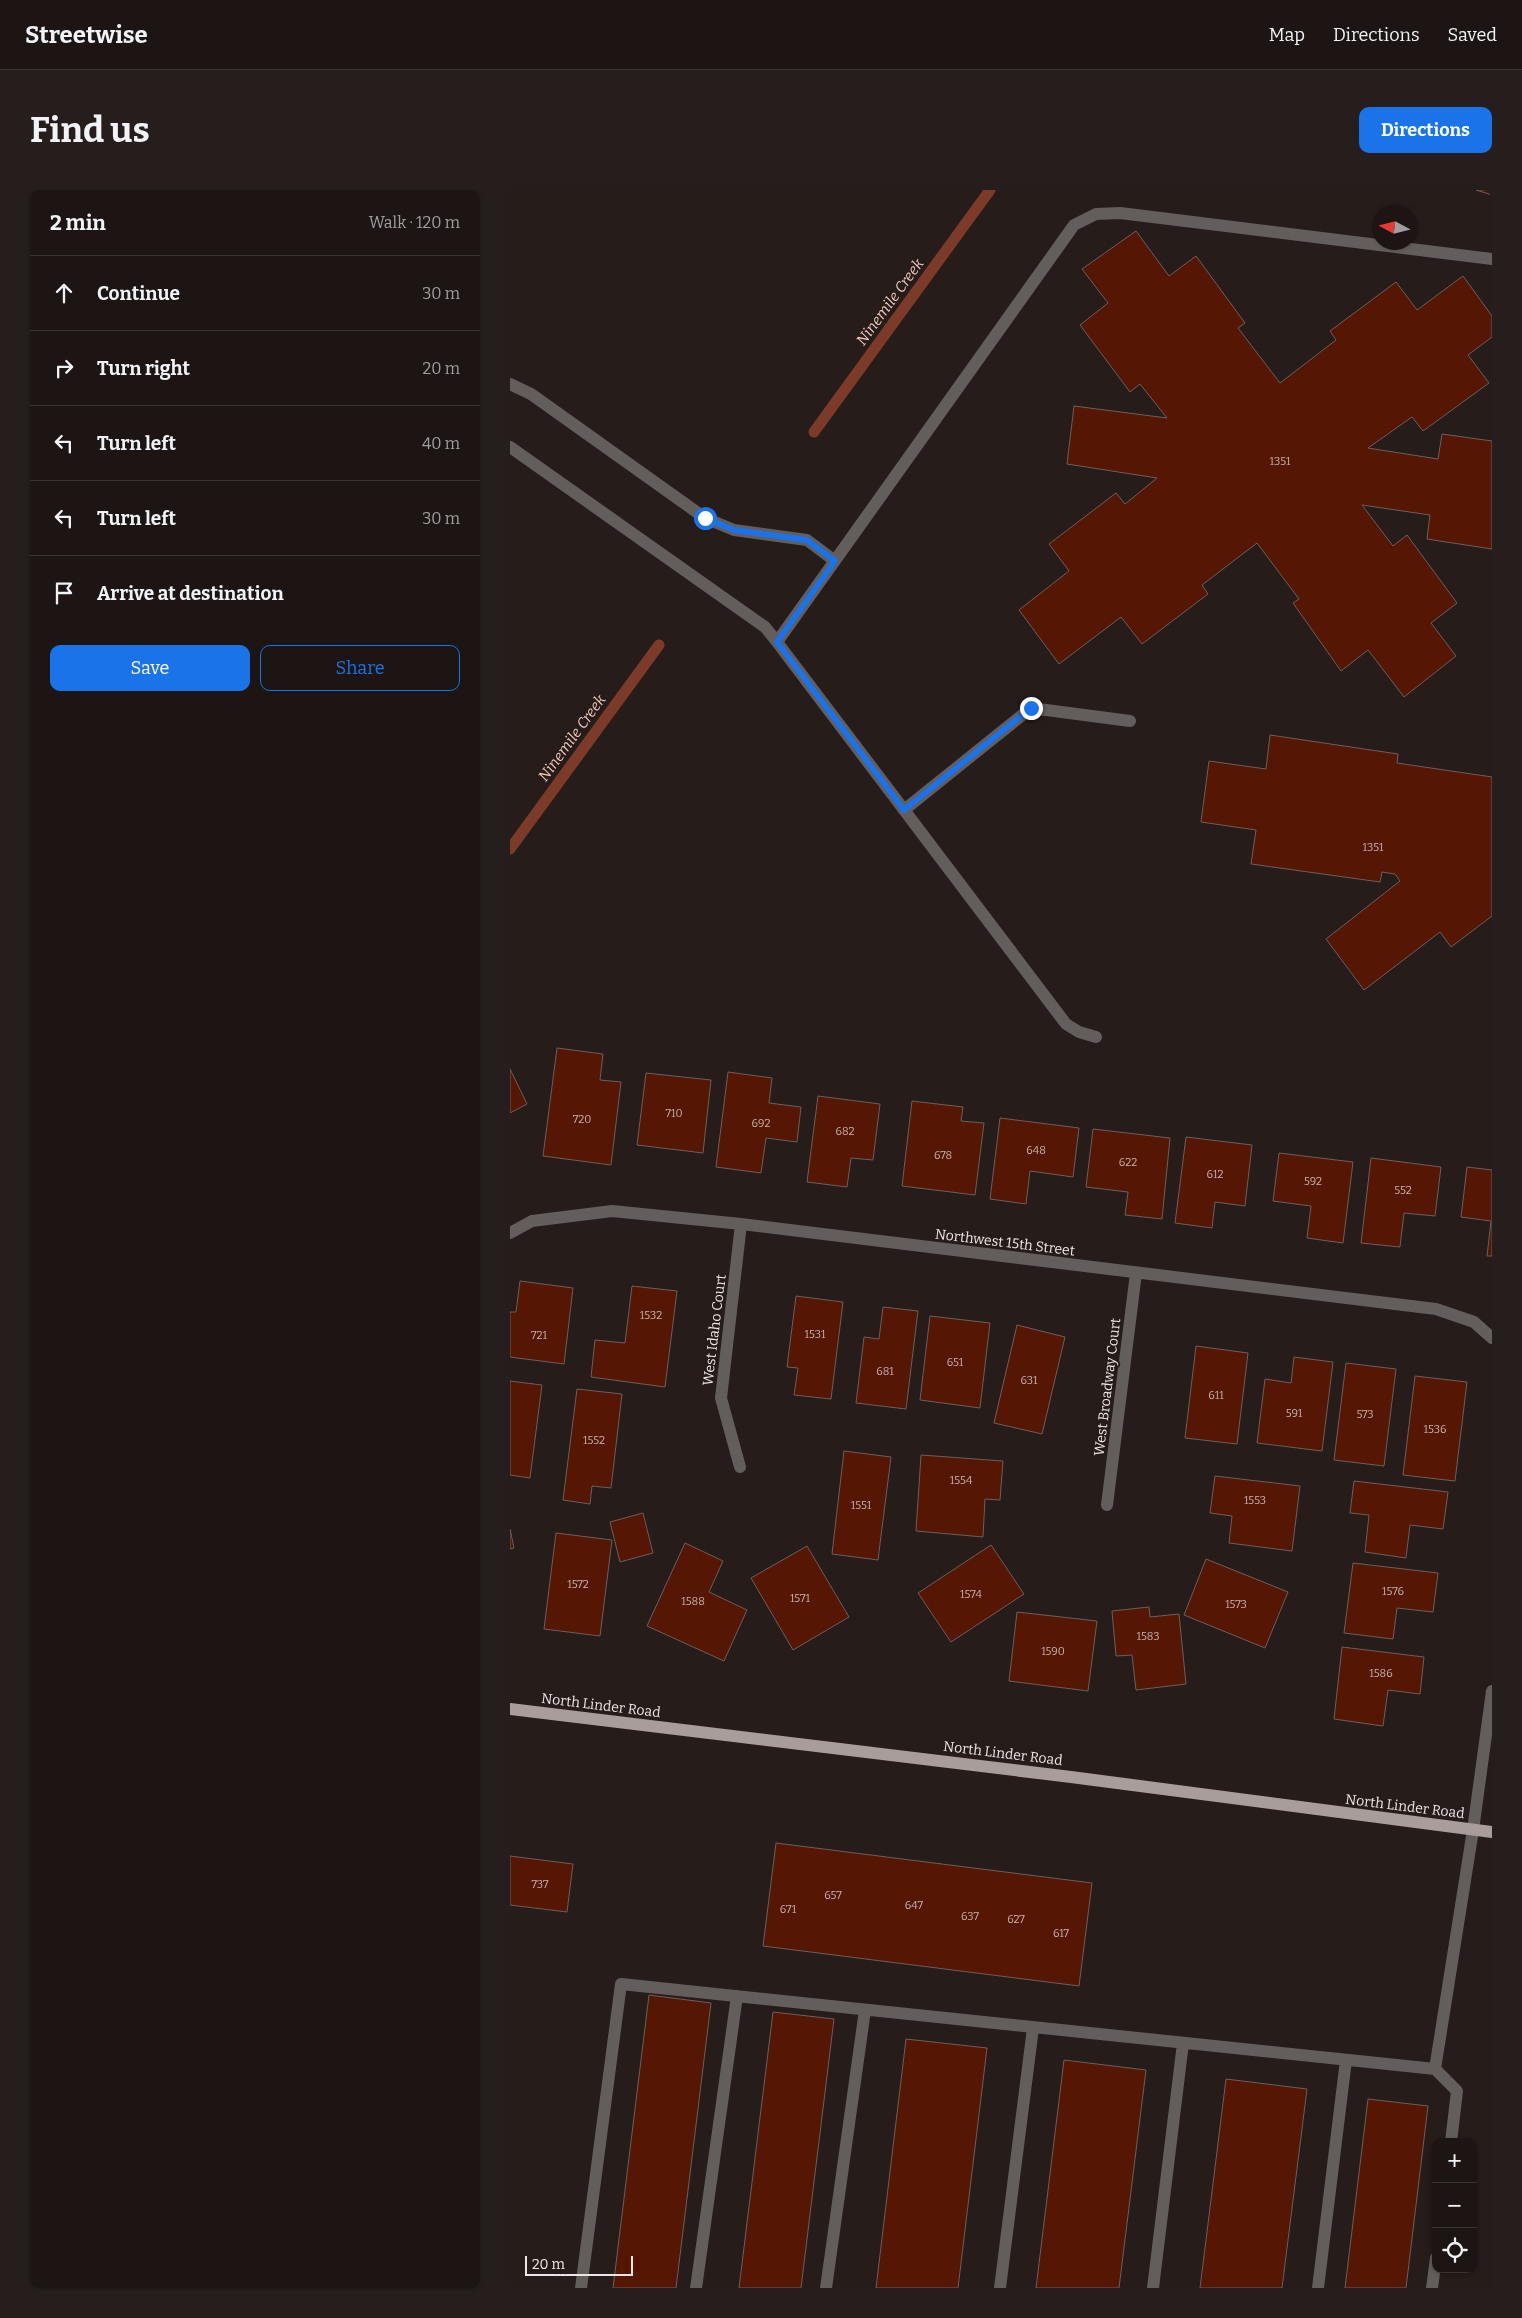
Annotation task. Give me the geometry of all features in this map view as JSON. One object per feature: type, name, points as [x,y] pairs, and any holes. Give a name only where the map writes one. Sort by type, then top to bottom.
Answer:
[{"type":"main road","name":"North Linder Road","points":[[510,1708],[1072,1777],[1492,1832]]},
{"type":"street","points":[[777,642],[1074,225],[1096,214],[1120,213],[1492,259]]},
{"type":"street","points":[[510,384],[531,394],[705,518],[734,530],[807,540],[835,561]]},
{"type":"street","points":[[510,447],[765,627],[1066,1024],[1079,1032],[1096,1037]]},
{"type":"street","points":[[904,810],[1031,708],[1130,721]]},
{"type":"street","name":"Northwest 15th Street","points":[[510,1233],[532,1221],[612,1212],[741,1224],[1436,1309],[1474,1322],[1492,1338]]},
{"type":"street","name":"West Idaho Court","points":[[740,1467],[721,1398],[741,1224]]},
{"type":"street","name":"West Broadway Court","points":[[1107,1505],[1136,1273]]},
{"type":"street","points":[[1435,2069],[1473,1830],[1492,1691]]},
{"type":"street","points":[[580,2288],[621,1984],[1435,2069],[1458,2091],[1452,2138]]},
{"type":"street","points":[[696,2288],[737,1996]]},
{"type":"street","points":[[826,2288],[865,2010]]},
{"type":"street","points":[[1000,2288],[1033,2028]]},
{"type":"street","points":[[1153,2288],[1183,2043]]},
{"type":"street","points":[[1318,2288],[1346,2060]]},
{"type":"street","points":[[1432,2288],[1434,2273]]},
{"type":"building","points":[[1476,190],[1492,190],[1492,195]]},
{"type":"building","points":[[1136,231],[1169,276],[1196,256],[1245,323],[1238,328],[1280,383],[1336,340],[1330,331],[1396,282],[1417,310],[1463,276],[1492,316],[1492,337],[1468,355],[1489,383],[1423,431],[1412,417],[1368,448],[1438,459],[1442,434],[1492,441],[1492,549],[1427,539],[1430,515],[1362,505],[1393,546],[1407,535],[1457,603],[1431,623],[1456,656],[1404,697],[1368,650],[1341,671],[1293,603],[1299,599],[1257,543],[1202,585],[1208,594],[1142,644],[1121,617],[1059,664],[1019,610],[1069,571],[1049,544],[1116,493],[1125,504],[1157,478],[1067,464],[1074,406],[1167,418],[1140,384],[1130,392],[1080,325],[1108,303],[1082,269]]},
{"type":"building","points":[[1270,735],[1398,754],[1397,763],[1492,777],[1492,916],[1451,947],[1440,932],[1364,990],[1326,939],[1400,881],[1395,874],[1382,872],[1380,882],[1251,864],[1256,830],[1201,822],[1209,761],[1266,769]]},
{"type":"building","points":[[557,1048],[603,1054],[600,1080],[621,1082],[611,1165],[543,1156]]},
{"type":"building","points":[[510,1069],[527,1104],[510,1113]]},
{"type":"building","points":[[728,1072],[772,1078],[769,1103],[801,1107],[797,1142],[766,1138],[761,1173],[716,1167]]},
{"type":"building","points":[[646,1073],[711,1080],[703,1153],[637,1145]]},
{"type":"building","points":[[818,1096],[880,1104],[873,1160],[851,1158],[847,1187],[807,1182]]},
{"type":"building","points":[[912,1101],[963,1107],[961,1121],[984,1123],[975,1195],[902,1186]]},
{"type":"building","points":[[1000,1118],[1079,1128],[1073,1177],[1030,1171],[1026,1204],[990,1199]]},
{"type":"building","points":[[1093,1129],[1170,1138],[1162,1219],[1125,1215],[1128,1192],[1086,1187]]},
{"type":"building","points":[[1186,1137],[1252,1145],[1245,1206],[1215,1202],[1212,1228],[1175,1223]]},
{"type":"building","points":[[1279,1153],[1353,1162],[1343,1243],[1307,1238],[1311,1206],[1273,1201]]},
{"type":"building","points":[[1371,1158],[1441,1167],[1435,1216],[1404,1213],[1400,1247],[1361,1243]]},
{"type":"building","points":[[1467,1167],[1492,1170],[1492,1256],[1487,1256],[1491,1221],[1461,1217]]},
{"type":"building","points":[[520,1281],[573,1288],[564,1364],[510,1357],[510,1312],[516,1312]]},
{"type":"building","points":[[632,1286],[677,1291],[665,1387],[591,1377],[595,1340],[625,1343]]},
{"type":"building","points":[[796,1296],[843,1302],[831,1399],[794,1395],[798,1368],[787,1367]]},
{"type":"building","points":[[883,1307],[918,1311],[906,1409],[856,1403],[864,1337],[879,1339]]},
{"type":"building","points":[[930,1316],[990,1323],[980,1408],[920,1400]]},
{"type":"building","points":[[1017,1325],[1065,1337],[1042,1434],[994,1423]]},
{"type":"building","points":[[1196,1346],[1248,1353],[1237,1444],[1185,1438]]},
{"type":"building","points":[[1294,1357],[1333,1362],[1322,1451],[1257,1443],[1265,1379],[1291,1383]]},
{"type":"building","points":[[1346,1363],[1396,1369],[1384,1466],[1334,1460]]},
{"type":"building","points":[[1415,1376],[1467,1382],[1455,1481],[1403,1475]]},
{"type":"building","points":[[510,1381],[542,1385],[530,1478],[510,1475]]},
{"type":"building","points":[[577,1389],[622,1394],[611,1488],[592,1486],[590,1504],[563,1500]]},
{"type":"building","points":[[844,1451],[891,1457],[878,1560],[832,1554]]},
{"type":"building","points":[[921,1455],[1003,1461],[1000,1500],[985,1499],[983,1537],[916,1531]]},
{"type":"building","points":[[1215,1476],[1300,1486],[1292,1551],[1229,1543],[1232,1516],[1210,1513]]},
{"type":"building","points":[[1354,1481],[1448,1492],[1443,1529],[1410,1525],[1406,1558],[1365,1552],[1369,1515],[1350,1513]]},
{"type":"building","points":[[643,1513],[653,1553],[620,1562],[610,1522]]},
{"type":"building","points":[[510,1529],[514,1548],[510,1549]]},
{"type":"building","points":[[556,1533],[612,1540],[600,1636],[544,1629]]},
{"type":"building","points":[[685,1543],[723,1561],[709,1592],[747,1610],[724,1661],[647,1626]]},
{"type":"building","points":[[991,1545],[1024,1594],[951,1642],[918,1593]]},
{"type":"building","points":[[807,1546],[849,1617],[793,1650],[751,1578]]},
{"type":"building","points":[[1206,1559],[1288,1592],[1265,1648],[1184,1615]]},
{"type":"building","points":[[1353,1563],[1438,1573],[1433,1612],[1397,1608],[1393,1639],[1344,1633]]},
{"type":"building","points":[[1149,1607],[1150,1617],[1179,1614],[1186,1684],[1136,1690],[1132,1655],[1116,1656],[1112,1611]]},
{"type":"building","points":[[1017,1612],[1097,1621],[1088,1691],[1009,1681]]},
{"type":"building","points":[[1342,1647],[1424,1657],[1420,1694],[1388,1690],[1383,1726],[1334,1719]]},
{"type":"building","points":[[776,1843],[1092,1883],[1079,1986],[763,1946]]},
{"type":"building","points":[[510,1856],[573,1864],[567,1912],[510,1905]]},
{"type":"building","points":[[649,1995],[711,2003],[676,2288],[613,2288]]},
{"type":"building","points":[[773,2012],[834,2019],[801,2288],[739,2288]]},
{"type":"building","points":[[906,2039],[987,2048],[958,2288],[876,2288]]},
{"type":"building","points":[[1064,2060],[1146,2070],[1119,2288],[1036,2288]]},
{"type":"building","points":[[1226,2079],[1307,2089],[1282,2288],[1200,2288]]},
{"type":"building","points":[[1368,2099],[1428,2106],[1406,2288],[1345,2288]]},
{"type":"waterway","name":"Ninemile Creek","points":[[814,432],[990,190]]},
{"type":"waterway","name":"Ninemile Creek","points":[[510,849],[659,645]]},
{"type":"route","points":[[705,518],[734,530],[790,536],[807,540],[835,561],[777,642],[904,810],[1031,708]]}]
